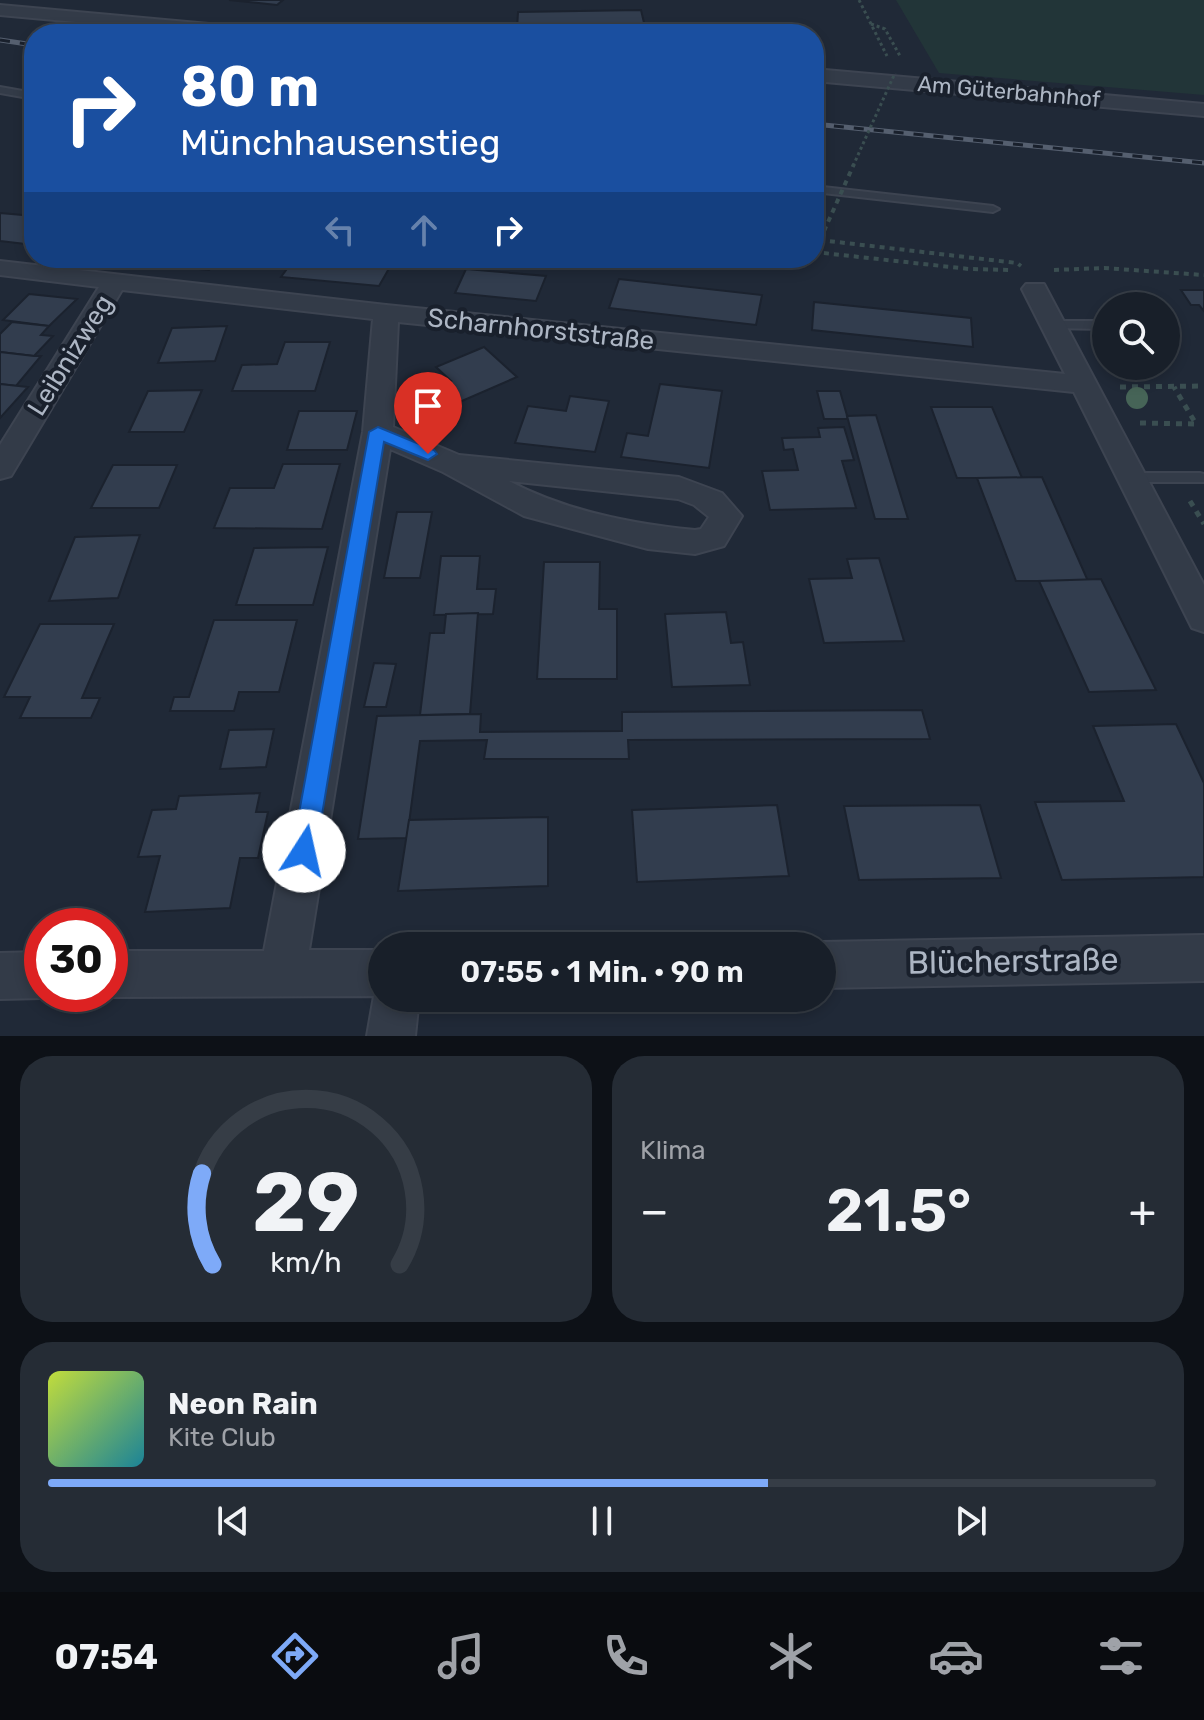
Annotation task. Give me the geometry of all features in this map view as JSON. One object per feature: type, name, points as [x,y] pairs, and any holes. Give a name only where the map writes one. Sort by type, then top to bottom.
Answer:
[{"type":"street","points":[[0,8],[8,0]]},
{"type":"street","points":[[0,8],[162,24]]},
{"type":"street","name":"Am Güterbahnhof","points":[[824,75],[904,78],[1204,110]]},
{"type":"street","name":"Scharnhorststraße","points":[[0,268],[386,313],[1083,384]]},
{"type":"street","points":[[1035,277],[1083,384],[1204,618]]},
{"type":"street","name":"Leibnizweg","points":[[0,469],[115,281]]},
{"type":"street","points":[[283,971],[378,432],[386,313]]},
{"type":"street","points":[[378,432],[454,465],[535,508],[648,537],[695,542],[712,538],[726,516],[718,504],[701,494],[679,488],[454,465]]},
{"type":"street","name":"Blücherstraße","points":[[836,965],[1204,958]]},
{"type":"street","points":[[128,974],[368,973]]},
{"type":"street","points":[[0,976],[24,975]]},
{"type":"street","points":[[391,1036],[394,1012]]},
{"type":"lane","points":[[0,90],[24,94]]},
{"type":"lane","points":[[824,190],[993,209]]},
{"type":"lane","points":[[1054,325],[1092,325]]},
{"type":"lane","points":[[1131,478],[1200,478]]},
{"type":"path","points":[[859,0],[870,24],[904,78]]},
{"type":"path","points":[[824,232],[904,78],[885,29],[870,24]]},
{"type":"path","points":[[824,240],[1017,263]]},
{"type":"path","points":[[824,253],[1035,277],[1104,268],[1204,275]]},
{"type":"path","points":[[1083,384],[1103,387],[1204,386]]},
{"type":"path","points":[[1136,423],[1196,424],[1174,387]]},
{"type":"green space","points":[[896,0],[1204,0],[1204,95],[939,73]]},
{"type":"building","points":[[229,0],[283,0],[277,5]]},
{"type":"building","points":[[641,10],[644,24],[517,24],[518,12]]},
{"type":"building","points":[[0,213],[24,215],[24,244],[0,241]]},
{"type":"building","points":[[288,268],[389,268],[379,286],[281,277]]},
{"type":"building","points":[[466,269],[546,276],[536,301],[455,293]]},
{"type":"building","points":[[619,279],[762,295],[756,325],[609,308]]},
{"type":"building","points":[[1181,290],[1204,290],[1204,311],[1199,305],[1191,305]]},
{"type":"building","points":[[29,294],[77,299],[49,326],[3,320]]},
{"type":"building","points":[[814,302],[971,318],[973,347],[812,330]]},
{"type":"building","points":[[12,322],[49,326],[41,335],[53,336],[34,356],[0,352],[0,334]]},
{"type":"building","points":[[227,326],[215,361],[158,363],[172,328]]},
{"type":"building","points":[[285,342],[330,342],[315,391],[232,391],[242,365],[277,364]]},
{"type":"building","points":[[484,347],[517,377],[455,404],[438,387],[451,381],[436,367]]},
{"type":"building","points":[[0,352],[41,356],[16,386],[0,384]]},
{"type":"building","points":[[0,384],[28,387],[0,418]]},
{"type":"building","points":[[660,384],[722,391],[709,468],[621,457],[627,433],[648,436]]},
{"type":"building","points":[[202,390],[184,432],[129,432],[148,391]]},
{"type":"building","points":[[817,391],[840,391],[848,419],[824,419]]},
{"type":"building","points":[[570,396],[609,401],[595,452],[515,443],[528,406],[566,411]]},
{"type":"building","points":[[931,407],[992,407],[1022,478],[957,478]]},
{"type":"building","points":[[299,411],[357,411],[347,450],[287,450]]},
{"type":"building","points":[[876,415],[908,519],[875,519],[847,416]]},
{"type":"building","points":[[844,427],[854,460],[842,461],[856,508],[770,510],[762,471],[798,470],[793,449],[784,450],[782,438],[820,437],[818,428]]},
{"type":"building","points":[[283,464],[340,464],[322,529],[214,528],[230,488],[274,488]]},
{"type":"building","points":[[113,465],[177,465],[159,508],[91,508]]},
{"type":"building","points":[[1042,477],[1088,581],[1016,581],[977,478]]},
{"type":"building","points":[[397,512],[432,512],[420,578],[384,578]]},
{"type":"building","points":[[140,535],[118,598],[49,601],[75,537]]},
{"type":"building","points":[[328,547],[313,605],[236,605],[254,548]]},
{"type":"building","points":[[441,556],[480,556],[477,589],[496,589],[493,614],[434,615]]},
{"type":"building","points":[[879,558],[904,641],[824,643],[809,579],[852,578],[847,559]]},
{"type":"building","points":[[544,562],[600,562],[599,609],[617,609],[617,679],[537,679]]},
{"type":"building","points":[[1101,579],[1156,690],[1089,692],[1039,581]]},
{"type":"building","points":[[726,612],[731,643],[743,642],[750,685],[672,687],[665,614]]},
{"type":"building","points":[[478,613],[470,714],[420,715],[430,633],[444,633],[446,614]]},
{"type":"building","points":[[214,620],[297,620],[279,692],[239,692],[234,711],[170,711],[174,697],[189,697]]},
{"type":"building","points":[[40,624],[114,624],[82,698],[100,698],[91,718],[20,718],[30,697],[4,697]]},
{"type":"building","points":[[374,663],[396,664],[386,707],[364,707]]},
{"type":"building","points":[[922,710],[930,739],[628,740],[629,759],[484,759],[487,740],[420,741],[407,838],[358,839],[377,716],[481,714],[480,732],[622,731],[622,712]]},
{"type":"building","points":[[1176,724],[1204,783],[1204,877],[1062,880],[1035,802],[1124,801],[1093,726]]},
{"type":"building","points":[[274,729],[266,767],[220,769],[229,730]]},
{"type":"building","points":[[260,793],[256,812],[268,812],[258,858],[240,858],[230,908],[145,912],[160,856],[138,857],[152,810],[176,809],[179,796]]},
{"type":"building","points":[[777,805],[789,876],[637,882],[632,810]]},
{"type":"building","points":[[980,805],[1001,878],[859,880],[844,806]]},
{"type":"building","points":[[548,817],[548,886],[398,891],[409,820]]},
{"type":"railway","points":[[0,40],[24,44]]},
{"type":"railway","points":[[824,125],[1204,163]]},
{"type":"route","points":[[304,851],[378,432],[428,454]]}]
